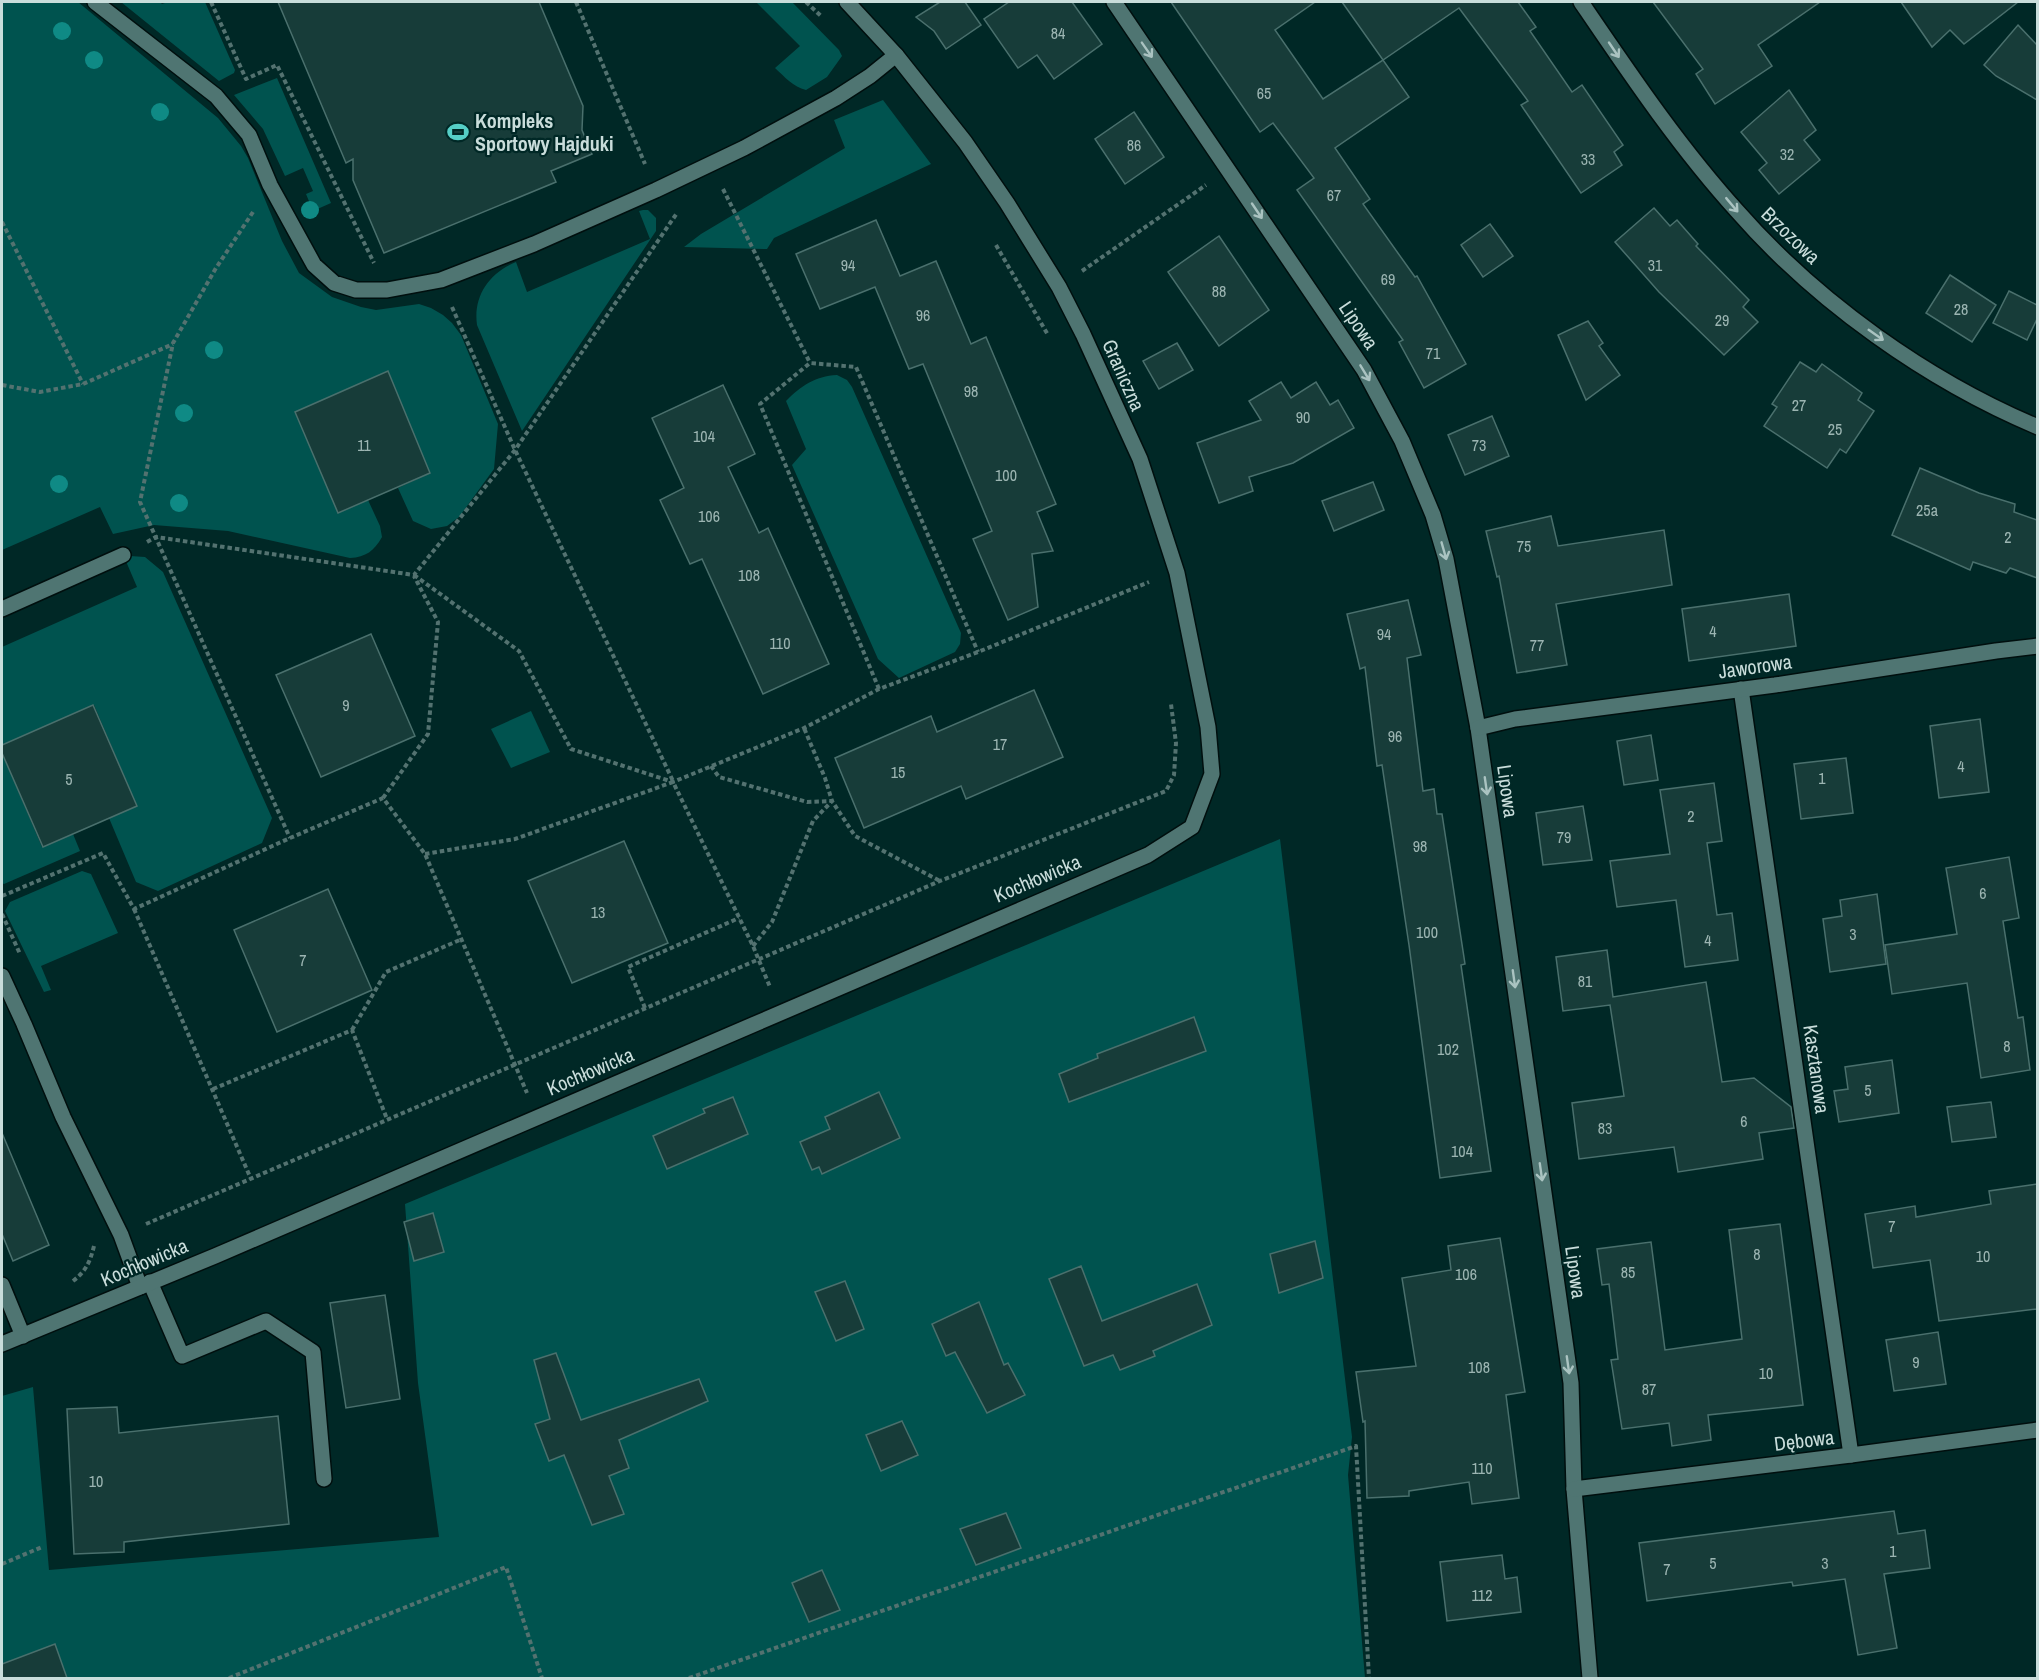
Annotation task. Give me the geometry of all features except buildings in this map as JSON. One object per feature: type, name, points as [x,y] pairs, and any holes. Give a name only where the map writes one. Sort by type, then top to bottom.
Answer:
[{"type":"street","points":[[95,2],[216,96],[249,135],[270,185],[314,265],[334,283],[356,290],[387,290],[441,280],[656,190],[711,164],[836,98],[870,76],[896,54]]},
{"type":"street","name":"Graniczna","points":[[847,2],[896,54],[965,142],[1006,203],[1059,287],[1140,459],[1177,573],[1208,727],[1212,774],[1192,827]]},
{"type":"street","name":"Lipowa","points":[[1114,2],[1364,370],[1402,441],[1433,515],[1446,559],[1478,728],[1571,1383],[1575,1489],[1590,1678]]},
{"type":"street","name":"Brzozowa","points":[[1581,2],[1661,119],[1692,158],[1738,213],[1796,269],[1851,317],[1911,359],[1959,389],[2037,428]]},
{"type":"street","points":[[2,609],[123,555]]},
{"type":"street","name":"Jaworowa","points":[[1478,728],[1515,719],[2037,646]]},
{"type":"street","name":"Kasztanowa","points":[[1741,689],[1851,1455]]},
{"type":"street","name":"Kochłowicka","points":[[2,1344],[1148,855],[1192,827]]},
{"type":"street","points":[[2,976],[63,1117],[182,1356],[266,1321],[313,1352],[324,1479]]},
{"type":"street","points":[[2,1285],[23,1336]]},
{"type":"street","name":"Dębowa","points":[[1575,1489],[2037,1430]]},
{"type":"path","points":[[211,2],[246,79],[277,65],[387,290]]},
{"type":"path","points":[[576,2],[656,190]]},
{"type":"path","points":[[806,2],[828,23]]},
{"type":"path","points":[[711,164],[810,363]]},
{"type":"path","points":[[1059,287],[1229,169]]},
{"type":"path","points":[[270,185],[216,268],[173,343],[140,502],[290,838]]},
{"type":"path","points":[[414,575],[515,450],[684,203]]},
{"type":"path","points":[[2,222],[83,384]]},
{"type":"path","points":[[995,243],[1049,335]]},
{"type":"path","points":[[441,280],[515,450],[753,946],[780,1012]]},
{"type":"path","points":[[2,385],[40,392],[83,384],[173,343]]},
{"type":"path","points":[[879,689],[760,404],[810,363],[856,367],[978,652]]},
{"type":"path","points":[[123,555],[156,537],[414,575],[519,651],[571,749],[673,782]]},
{"type":"path","points":[[1146,571],[1152,593]]},
{"type":"path","points":[[134,909],[383,798],[428,734],[438,622],[414,575]]},
{"type":"path","points":[[425,854],[514,839],[673,782],[804,728],[879,689],[978,652],[1149,582]]},
{"type":"path","points":[[65,1285],[74,1281],[85,1270],[92,1259],[94,1246],[940,881],[1166,791],[1174,775],[1176,744],[1171,696]]},
{"type":"path","points":[[804,728],[832,801],[855,836],[940,881]]},
{"type":"path","points":[[711,766],[719,777],[807,802],[832,801]]},
{"type":"path","points":[[383,798],[425,854],[537,1117]]},
{"type":"path","points":[[753,946],[771,922],[813,821],[832,801]]},
{"type":"path","points":[[2,896],[103,853],[134,909],[251,1179]]},
{"type":"path","points":[[645,1008],[628,967],[739,918]]},
{"type":"path","points":[[213,1089],[352,1030],[386,972],[462,939]]},
{"type":"path","points":[[352,1030],[387,1119]]},
{"type":"path","points":[[689,1678],[1356,1446],[1369,1678]]},
{"type":"path","points":[[2,1564],[42,1547]]},
{"type":"path","points":[[229,1678],[506,1567],[542,1678]]},
{"type":"shaded area","points":[[2,2],[78,2],[218,118],[248,158],[282,241],[299,273],[332,297],[376,310],[419,304],[431,308],[452,323],[461,335],[498,424],[494,469],[459,517],[447,526],[431,529],[413,521],[398,488],[430,473],[388,372],[339,512],[368,500],[380,526],[382,537],[373,550],[365,555],[350,558],[228,531],[154,525],[113,534],[100,507],[2,550]]},
{"type":"shaded area","points":[[121,2],[160,2],[162,4],[205,2],[235,70],[234,73],[219,81]]},
{"type":"shaded area","points":[[756,2],[792,2],[839,50],[842,56],[827,77],[806,90],[793,84],[775,68],[800,46]]},
{"type":"shaded area","points":[[277,78],[331,203],[313,211],[306,194],[313,191],[303,168],[285,176],[263,129],[234,95]]},
{"type":"shaded area","points":[[883,100],[931,164],[774,238],[767,249],[684,247],[701,234],[845,148],[834,120]]},
{"type":"shaded area","points":[[648,210],[656,218],[656,231],[522,431],[477,325],[476,314],[480,295],[498,272],[516,262],[527,292],[650,239],[639,211]]},
{"type":"shaded area","points":[[837,375],[847,380],[852,387],[961,633],[960,644],[955,652],[899,678],[878,659],[792,465],[806,449],[786,401],[809,383],[822,377]]},
{"type":"shaded area","points":[[130,556],[145,557],[163,572],[272,818],[262,843],[158,891],[136,882],[109,818],[137,806],[94,705],[2,745],[2,647],[137,587],[125,559]]},
{"type":"shaded area","points":[[531,711],[550,752],[511,768],[491,729]]},
{"type":"shaded area","points":[[2,753],[42,847],[73,834],[80,851],[4,884],[2,883]]},
{"type":"shaded area","points":[[1280,839],[1352,1437],[1348,1475],[1365,1678],[2,1678],[2,1396],[33,1387],[49,1570],[439,1537],[418,1383],[405,1204]]},
{"type":"shaded area","points":[[82,871],[91,874],[118,933],[41,966],[51,990],[44,992],[5,911],[10,902]]},
{"type":"place","name":"Kompleks Sportowy Hajduki","points":[[458,132]]}]
